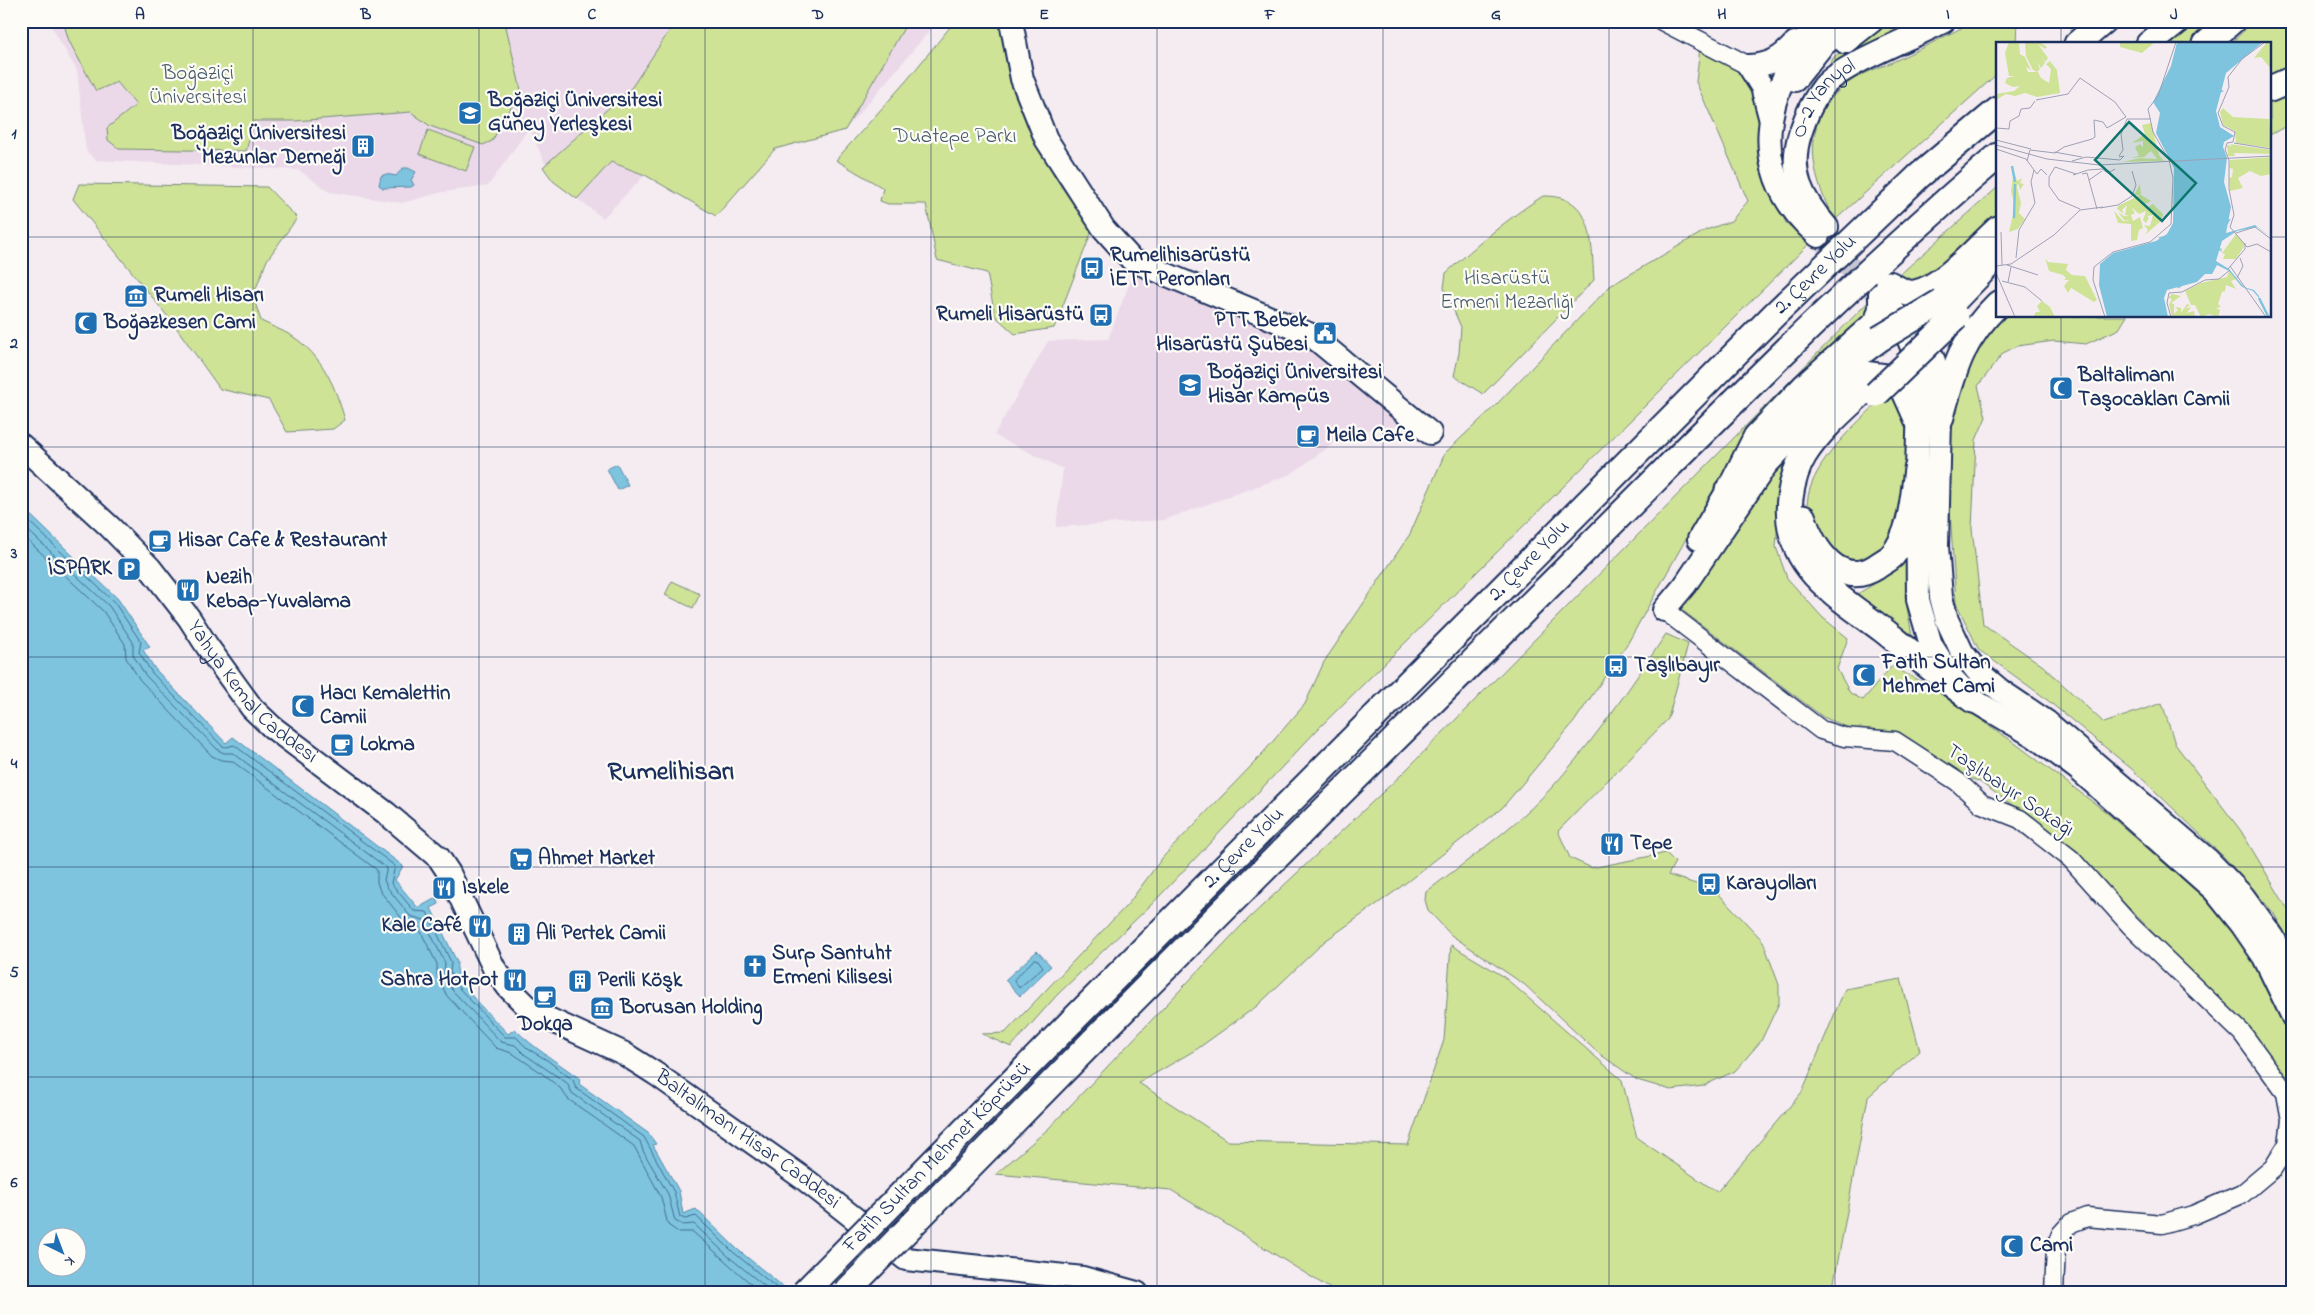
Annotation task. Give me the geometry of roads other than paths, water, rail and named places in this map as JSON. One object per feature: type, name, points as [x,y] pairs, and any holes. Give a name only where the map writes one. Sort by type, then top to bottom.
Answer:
[{"type":"highway","points":[[2066,42],[2088,21]]},
{"type":"highway","points":[[2079,42],[2104,21]]},
{"type":"highway","points":[[2132,42],[2157,21]]},
{"type":"highway","points":[[2152,42],[2178,21]]},
{"type":"highway","points":[[2272,88],[2293,79]]},
{"type":"highway","points":[[1919,176],[1996,106]]},
{"type":"highway","name":"2. Çevre Yolu","points":[[1071,1022],[1647,441],[1919,176],[1996,112]]},
{"type":"highway","name":"2. Çevre Yolu","points":[[1092,1042],[1730,404],[1962,186],[1996,159]]},
{"type":"highway","points":[[1885,290],[1914,294],[1928,288],[1949,274],[1996,231]]},
{"type":"highway","points":[[1917,469],[1907,529],[1892,557],[1867,572],[1846,572],[1830,565],[1813,544],[1803,519],[1802,497],[1810,469],[1828,443],[1873,390],[1948,309],[1988,274],[1996,259]]},
{"type":"highway","points":[[1929,423],[1965,344],[1978,323],[1996,306]]},
{"type":"highway","points":[[1728,490],[1767,442],[1845,363],[1879,340],[1948,309]]},
{"type":"highway","points":[[1873,390],[1815,440],[1796,471],[1789,510],[1795,541],[1800,556],[1827,588],[1973,700]]},
{"type":"highway","name":"Fatih Sultan Mehmet Köprüsü","points":[[804,1293],[1071,1022]]},
{"type":"highway","name":"Fatih Sultan Mehmet Köprüsü","points":[[845,1293],[1092,1042]]},
{"type":"main road","points":[[1011,21],[1022,79],[1046,139],[1104,229],[1132,260],[1311,335],[1430,434]]},
{"type":"main road","points":[[1776,181],[1770,154],[1770,119],[1762,87],[1749,66],[1779,60],[1818,21]]},
{"type":"main road","points":[[1770,119],[1776,95],[1787,69],[1818,21]]},
{"type":"main road","points":[[1776,181],[1775,164],[1779,130],[1796,77],[1822,46],[1853,21]]},
{"type":"main road","points":[[1794,160],[1791,142],[1794,112],[1804,87],[1826,57],[1872,21]]},
{"type":"main road","points":[[1898,44],[1927,21]]},
{"type":"main road","name":"O-2 Yanyol","points":[[1776,181],[1786,201],[1800,221],[1822,232],[1800,187],[1794,160],[1796,146],[1808,109],[1825,85],[1851,66],[1944,21]]},
{"type":"main road","points":[[1664,610],[1674,583],[1728,490],[1755,436],[1803,386],[1876,321],[1885,290],[1910,310],[1934,361],[1929,423],[1941,597],[1947,620],[1962,652],[1977,671],[2000,691],[2047,722],[2207,859],[2243,896],[2273,937],[2293,977]]},
{"type":"main road","points":[[1664,610],[1685,586],[1766,465],[1810,419],[1854,378],[1867,374],[1890,376],[1900,384],[1929,423]]},
{"type":"main road","points":[[1929,423],[1917,469],[1918,600],[1931,645],[1952,678],[1973,700],[2034,736],[2078,770],[2214,890],[2242,925],[2264,957],[2293,1017]]},
{"type":"main road","name":"Yahya Kemal Caddesi","points":[[21,445],[110,527],[150,568],[189,618],[229,678],[272,727],[386,813],[439,858],[449,873],[479,937]]},
{"type":"main road","name":"Baltalimanı Hisar Caddesi","points":[[479,937],[494,968],[508,987],[527,1006],[542,1016],[623,1053],[656,1074],[807,1181],[906,1259],[1083,1278],[1137,1293]]},
{"type":"street","points":[[1662,21],[1749,66]]},
{"type":"street","name":"Taşlıbayır Sokağı","points":[[1664,610],[1822,730],[1844,737],[1895,741],[1958,782],[1982,804],[2020,819],[2071,859],[2130,926],[2242,1033],[2286,1092],[2291,1120],[2288,1144],[2273,1168],[2242,1194],[2193,1215],[2162,1224],[2087,1217],[2071,1223],[2060,1234],[2056,1247],[2054,1293]]},
{"type":"water","points":[[403,168],[416,172],[411,180],[414,185],[411,187],[383,188],[379,185],[381,176],[386,174],[396,176]]},
{"type":"water","points":[[617,464],[628,485],[618,490],[607,469]]},
{"type":"water","points":[[21,506],[118,599],[150,647],[143,650],[155,669],[226,743],[233,737],[403,866],[395,880],[418,908],[436,898],[439,904],[431,908],[457,962],[457,971],[461,980],[475,1000],[508,1034],[515,1029],[538,1049],[580,1079],[579,1084],[648,1133],[656,1144],[653,1145],[679,1191],[683,1214],[696,1209],[737,1249],[791,1293],[21,1293]]},
{"type":"water","points":[[1037,951],[1051,966],[1020,996],[1005,980]]},
{"type":"tunnel","points":[[1818,236],[1875,291]]},
{"type":"place","name":"Boğaziçi Üniversitesi Güney Yerleşkesi","points":[[470,113]]},
{"type":"place","name":"Boğaziçi Üniversitesi Mezunlar Derneği","points":[[363,146]]},
{"type":"place","name":"Rumelihisarüstü İETT Peronları","points":[[1092,268]]},
{"type":"place","name":"Rumeli Hisarı","points":[[136,296]]},
{"type":"place","name":"Rumeli Hisarüstü","points":[[1101,315]]},
{"type":"place","name":"Boğazkesen Cami","points":[[86,323]]},
{"type":"place","name":"PTT Bebek Hisarüstü Şubesi","points":[[1325,333]]},
{"type":"place","name":"Boğaziçi Üniversitesi Hisar Kampüs","points":[[1190,385]]},
{"type":"place","name":"Baltalimanı Taşocakları Camii","points":[[2061,388]]},
{"type":"place","name":"Meila Cafe","points":[[1308,436]]},
{"type":"place","name":"Hisar Cafe & Restaurant","points":[[160,541]]},
{"type":"place","name":"İSPARK","points":[[129,569]]},
{"type":"place","name":"Nezih Kebap-Yuvalama","points":[[188,590]]},
{"type":"place","name":"Taşlıbayır","points":[[1616,666]]},
{"type":"place","name":"Fatih Sultan Mehmet Cami","points":[[1864,675]]},
{"type":"place","name":"Hacı Kemalettin Camii","points":[[303,706]]},
{"type":"place","name":"Lokma","points":[[342,745]]},
{"type":"place","name":"Tepe","points":[[1612,844]]},
{"type":"place","name":"Ahmet Market","points":[[521,859]]},
{"type":"place","name":"Karayolları","points":[[1709,884]]},
{"type":"place","name":"Iskele","points":[[444,888]]},
{"type":"place","name":"Kale Café","points":[[480,926]]},
{"type":"place","name":"Ali Pertek Camii","points":[[519,934]]},
{"type":"place","name":"Surp Santuht Ermeni Kilisesi","points":[[755,966]]},
{"type":"place","name":"Sahra Hotpot","points":[[515,980]]},
{"type":"place","name":"Perili Köşk","points":[[580,981]]},
{"type":"place","name":"Dokqa","points":[[545,997]]},
{"type":"place","name":"Borusan Holding","points":[[602,1008]]},
{"type":"place","name":"Cami","points":[[2012,1246]]},
{"type":"district","name":"Rumelihisarı","points":[[671,773]]},
{"type":"park label","name":"Boğaziçi Üniversitesi","points":[[198,86]]},
{"type":"park label","name":"Duatepe Parkı","points":[[955,137]]},
{"type":"park label","name":"Hisarüstü Ermeni Mezarlığı","points":[[1507,291]]}]
